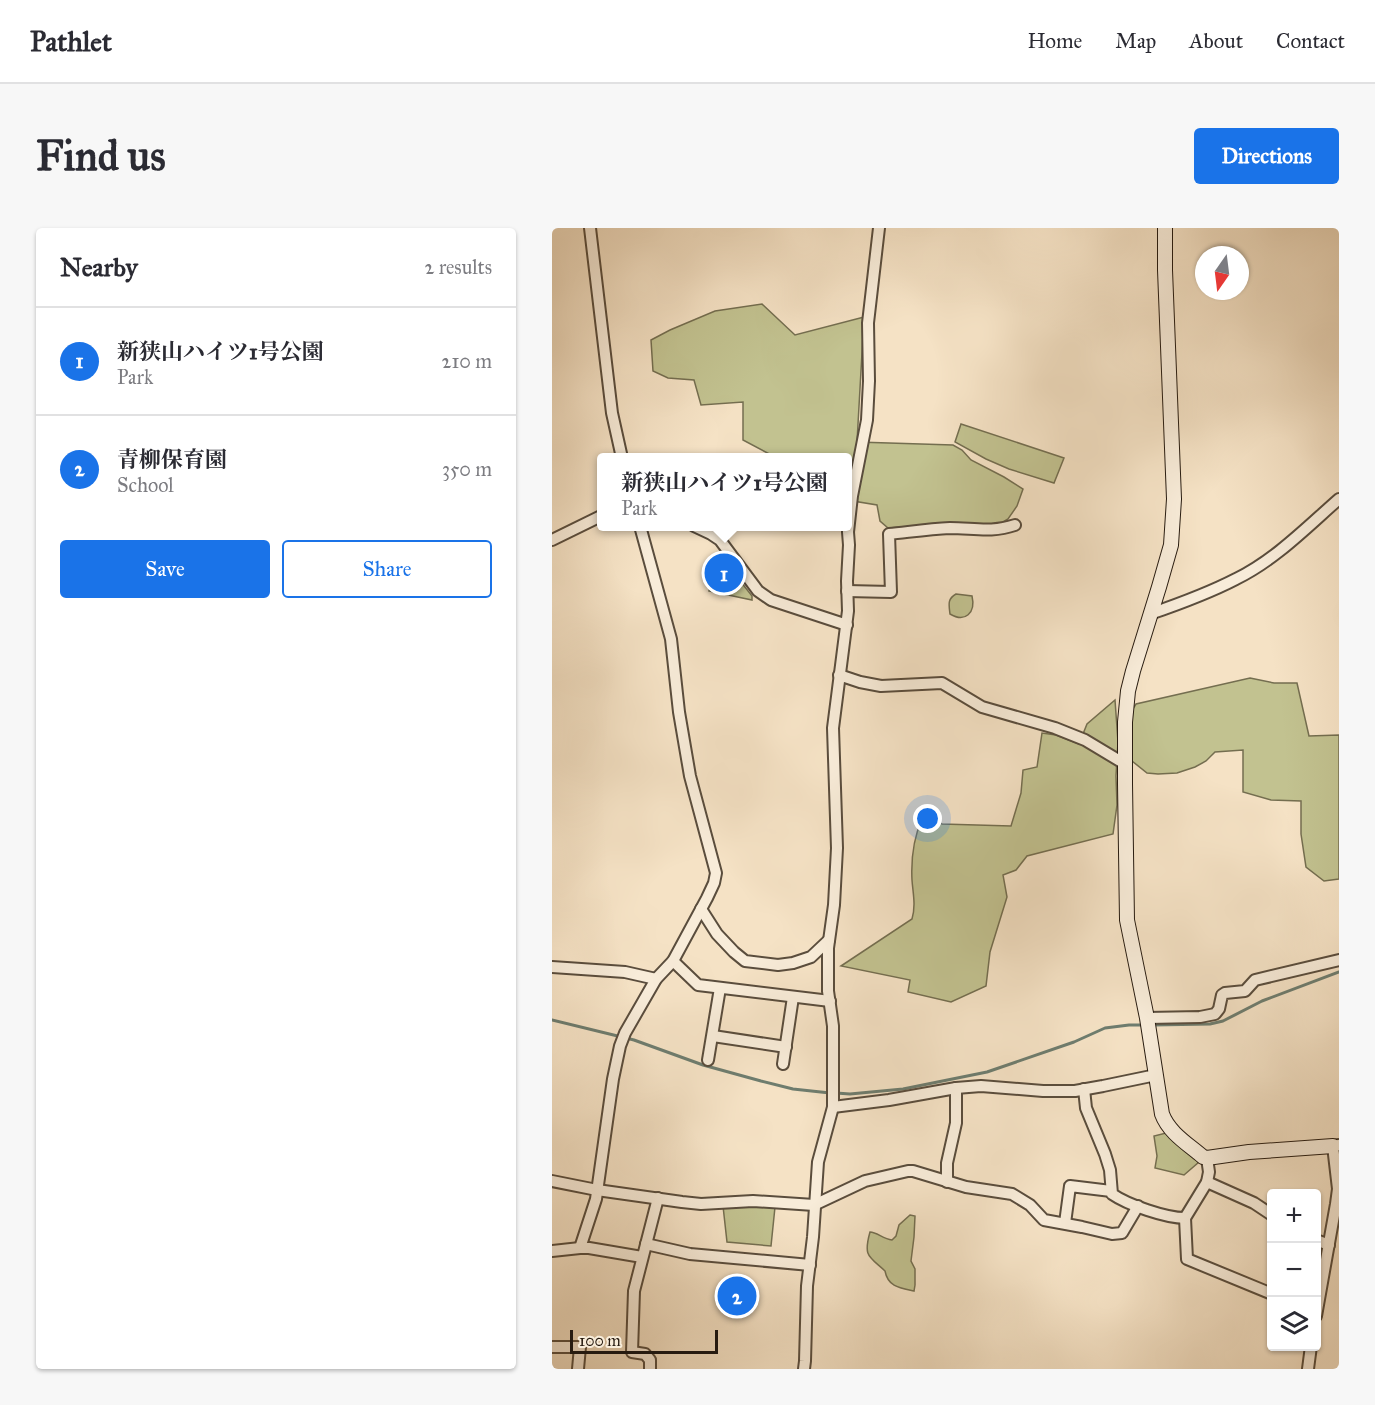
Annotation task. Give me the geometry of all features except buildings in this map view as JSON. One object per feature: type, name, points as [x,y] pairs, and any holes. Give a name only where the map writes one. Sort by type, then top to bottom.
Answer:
[{"type":"street","points":[[590,228],[608,389],[621,453]]},
{"type":"street","points":[[852,496],[867,420],[868,323],[879,228]]},
{"type":"street","points":[[1165,228],[1174,499],[1171,544],[1128,691],[1125,722],[1127,920],[1148,1024],[1162,1114],[1170,1129],[1207,1158],[1336,1145],[1338,1189],[1320,1297]]},
{"type":"street","points":[[1150,614],[1237,579],[1267,559],[1339,499]]},
{"type":"street","points":[[552,540],[597,518]]},
{"type":"street","points":[[847,591],[891,591],[889,534],[949,528],[994,530],[1015,525]]},
{"type":"street","points":[[580,1248],[596,1198],[620,1046],[656,979],[672,961],[701,909],[714,883],[716,868],[690,776],[679,712],[671,639],[641,531]]},
{"type":"street","points":[[705,531],[720,540],[758,591],[771,600],[847,625]]},
{"type":"street","points":[[804,1369],[807,1286],[818,1162],[833,1100],[833,1026],[828,990],[828,948],[834,905],[837,848],[833,728],[847,625],[848,531]]},
{"type":"street","points":[[839,675],[881,686],[942,683],[982,707],[1055,728],[1085,740],[1125,764]]},
{"type":"street","points":[[701,909],[717,934],[746,961],[778,965],[793,963],[811,957],[829,940]]},
{"type":"street","points":[[1148,1024],[1215,1014],[1219,1009],[1222,995],[1225,993],[1245,992],[1255,980],[1339,960]]},
{"type":"street","points":[[672,961],[698,985],[830,1001]]},
{"type":"street","points":[[552,967],[625,972],[656,979]]},
{"type":"street","points":[[708,1060],[720,988]]},
{"type":"street","points":[[783,1064],[793,997]]},
{"type":"street","points":[[713,1036],[786,1047]]},
{"type":"street","points":[[833,1100],[889,1100],[981,1086],[1076,1091],[1156,1075]]},
{"type":"street","points":[[947,1182],[947,1163],[956,1123],[956,1088]]},
{"type":"street","points":[[1084,1089],[1086,1108],[1105,1154],[1110,1170],[1111,1191],[1114,1196],[1170,1217],[1185,1218]]},
{"type":"street","points":[[1207,1158],[1209,1172],[1207,1182],[1185,1218],[1187,1259],[1267,1292]]},
{"type":"street","points":[[552,1181],[597,1190],[701,1204],[753,1201],[814,1205],[865,1181],[908,1171],[966,1187],[1012,1194],[1030,1205],[1044,1220],[1112,1234],[1122,1233],[1138,1206]]},
{"type":"street","points":[[1207,1182],[1254,1203],[1267,1212]]},
{"type":"street","points":[[1065,1223],[1070,1186],[1111,1191]]},
{"type":"street","points":[[650,1369],[650,1359],[645,1354],[632,1352],[634,1291],[658,1198]]},
{"type":"street","points":[[1321,1242],[1329,1245]]},
{"type":"street","points":[[646,1244],[690,1254],[810,1265]]},
{"type":"street","points":[[552,1251],[580,1248],[642,1257]]},
{"type":"street","points":[[552,1347],[580,1347],[578,1369]]},
{"type":"street","points":[[1308,1369],[1310,1351]]},
{"type":"green space","points":[[762,304],[795,335],[864,317],[857,442],[953,445],[962,450],[971,460],[1023,489],[1017,506],[1008,519],[998,525],[943,524],[888,528],[880,521],[877,505],[852,501],[852,453],[767,453],[743,440],[743,402],[701,405],[694,380],[668,378],[653,371],[651,340],[715,311]]},
{"type":"green space","points":[[961,424],[1064,458],[1054,483],[1009,469],[955,442]]},
{"type":"green space","points":[[719,554],[752,596],[752,600],[709,591]]},
{"type":"green space","points":[[956,594],[972,596],[971,612],[965,617],[955,617],[950,614],[950,600]]},
{"type":"green space","points":[[1250,678],[1274,683],[1297,683],[1309,736],[1339,735],[1339,879],[1324,881],[1306,867],[1301,834],[1301,801],[1271,800],[1243,792],[1243,750],[1215,752],[1206,761],[1177,773],[1147,773],[1132,761],[1129,715],[1136,704]]},
{"type":"green space","points":[[1115,700],[1118,742],[1117,805],[1113,834],[1027,856],[1016,870],[1003,875],[1007,897],[990,952],[986,986],[951,1002],[908,992],[910,980],[841,966],[912,919],[913,857],[922,819],[930,818],[942,824],[1011,826],[1021,793],[1023,770],[1037,767],[1042,733],[1056,735],[1079,744],[1087,724]]},
{"type":"green space","points":[[1166,1133],[1199,1162],[1184,1175],[1155,1168],[1157,1156],[1154,1136]]},
{"type":"green space","points":[[723,1206],[775,1207],[771,1246],[727,1242]]},
{"type":"green space","points":[[910,1215],[915,1216],[911,1261],[915,1269],[914,1291],[892,1284],[885,1271],[871,1259],[867,1251],[870,1232],[892,1240],[896,1236],[899,1225]]},
{"type":"waterway","points":[[1153,1025],[1210,1024],[1223,1021],[1262,1001],[1339,972]]},
{"type":"waterway","points":[[552,1020],[634,1040],[703,1065],[761,1081],[793,1089],[830,1093]]},
{"type":"waterway","points":[[836,1093],[850,1094],[903,1089],[987,1072],[1074,1042],[1105,1028],[1143,1025]]},
{"type":"place","name":"新狭山ハイツ1号公園","points":[[724,573]]},
{"type":"place","name":"青柳保育園","points":[[737,1296]]}]
